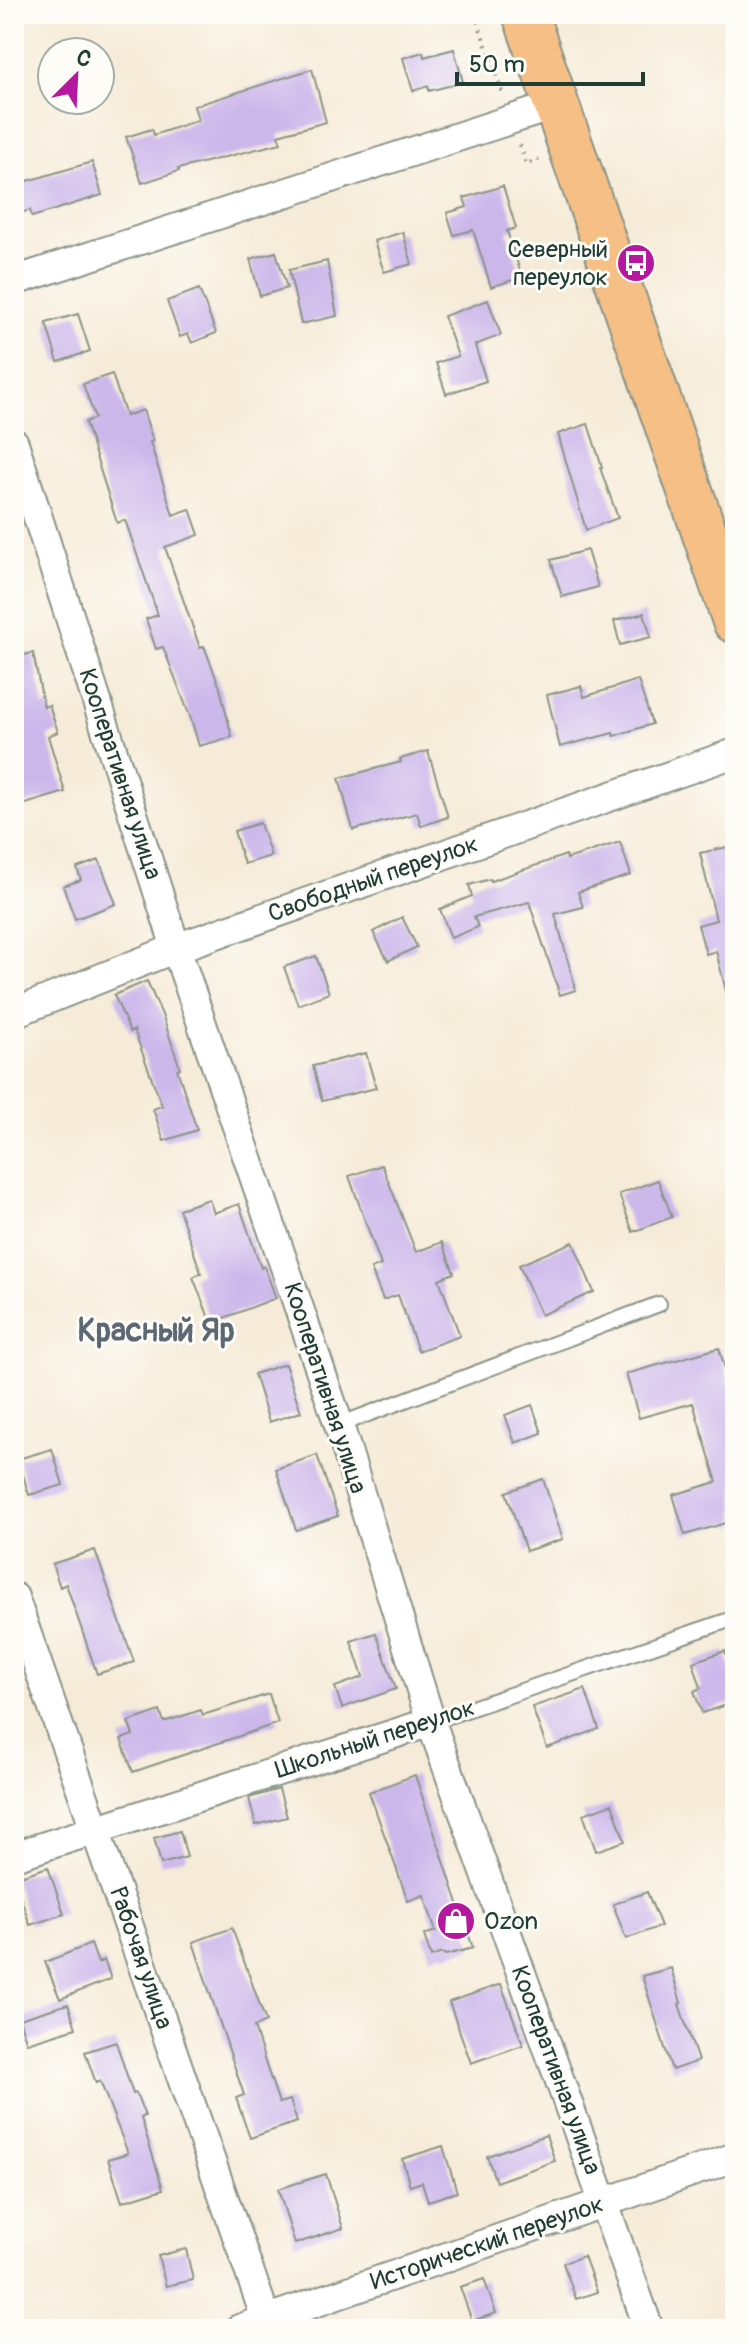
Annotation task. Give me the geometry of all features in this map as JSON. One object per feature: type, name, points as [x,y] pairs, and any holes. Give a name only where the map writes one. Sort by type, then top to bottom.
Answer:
[{"type":"main road","points":[[525,14],[735,621]]},
{"type":"street","points":[[14,281],[556,105]]},
{"type":"street","name":"Кооперативная улица","points":[[14,443],[176,948],[339,1425],[431,1722],[649,2329]]},
{"type":"street","name":"Свободный переулок","points":[[14,1013],[176,948],[735,753]]},
{"type":"street","name":"Рабочая улица","points":[[14,1597],[266,2319]]},
{"type":"street","name":"Школьный переулок","points":[[14,1856],[431,1722]]},
{"type":"street","name":"Исторический переулок","points":[[239,2329],[735,2157]]},
{"type":"lane","points":[[339,1425],[659,1304]]},
{"type":"lane","name":"Школьный переулок","points":[[431,1722],[735,1618]]},
{"type":"path","points":[[475,14],[512,119]]},
{"type":"building","points":[[454,49],[463,82],[429,91],[428,86],[413,91],[403,58],[423,52],[424,57]]},
{"type":"building","points":[[312,69],[326,122],[278,135],[281,143],[178,169],[142,183],[126,137],[152,129],[154,135],[198,120],[194,106]]},
{"type":"building","points":[[92,162],[102,195],[32,217],[30,210],[14,215],[14,185]]},
{"type":"building","points":[[503,186],[516,228],[507,231],[522,277],[491,287],[473,230],[454,235],[447,213],[467,207],[464,198]]},
{"type":"building","points":[[403,232],[412,264],[384,272],[374,241]]},
{"type":"building","points":[[276,252],[287,288],[260,296],[250,259]]},
{"type":"building","points":[[327,261],[337,316],[301,324],[289,270]]},
{"type":"building","points":[[199,289],[216,333],[192,343],[188,334],[180,337],[167,301]]},
{"type":"building","points":[[488,300],[501,335],[475,345],[486,381],[446,394],[436,363],[458,356],[444,316]]},
{"type":"building","points":[[78,314],[90,351],[58,362],[46,323]]},
{"type":"building","points":[[112,374],[126,416],[143,410],[173,515],[190,509],[199,535],[165,547],[200,648],[204,646],[220,688],[232,737],[199,746],[163,647],[156,649],[146,619],[158,615],[125,520],[117,523],[85,422],[95,418],[83,384]]},
{"type":"building","points":[[588,424],[618,518],[586,530],[558,434]]},
{"type":"building","points":[[587,550],[598,587],[562,597],[551,560]]},
{"type":"building","points":[[644,613],[651,637],[620,645],[614,621]]},
{"type":"building","points":[[33,653],[44,707],[49,705],[58,732],[48,736],[65,792],[19,806],[14,791],[14,657]]},
{"type":"building","points":[[638,680],[652,724],[614,736],[613,733],[560,747],[547,695],[581,686],[584,697]]},
{"type":"building","points":[[428,751],[448,817],[421,826],[417,813],[353,830],[339,778],[401,762],[400,759]]},
{"type":"building","points":[[260,823],[271,856],[244,864],[234,831]]},
{"type":"building","points":[[620,842],[631,875],[578,892],[583,907],[555,914],[576,990],[560,995],[529,902],[474,917],[478,927],[451,938],[440,909],[472,896],[469,885]]},
{"type":"building","points":[[728,847],[735,876],[735,998],[728,999],[716,951],[706,954],[698,925],[716,920],[700,853]]},
{"type":"building","points":[[99,860],[116,904],[75,919],[63,886],[81,880],[77,868]]},
{"type":"building","points":[[402,917],[417,947],[388,961],[373,932]]},
{"type":"building","points":[[316,956],[329,993],[298,1005],[284,967]]},
{"type":"building","points":[[147,981],[163,1017],[197,1130],[164,1141],[153,1109],[162,1106],[134,1030],[130,1032],[114,995]]},
{"type":"building","points":[[366,1053],[376,1088],[322,1101],[313,1066]]},
{"type":"building","points":[[382,1165],[416,1252],[442,1242],[454,1273],[439,1279],[460,1336],[418,1351],[398,1295],[383,1300],[371,1269],[381,1265],[349,1176]]},
{"type":"building","points":[[658,1180],[672,1217],[633,1232],[619,1194]]},
{"type":"building","points":[[209,1199],[214,1213],[239,1204],[261,1268],[264,1266],[276,1298],[211,1323],[193,1277],[201,1273],[179,1209]]},
{"type":"building","points":[[573,1242],[594,1292],[541,1315],[519,1265]]},
{"type":"building","points":[[719,1348],[735,1402],[735,1525],[730,1526],[729,1522],[685,1535],[673,1495],[717,1482],[693,1403],[639,1418],[626,1374]]},
{"type":"building","points":[[285,1364],[301,1412],[269,1422],[254,1374]]},
{"type":"building","points":[[532,1405],[542,1433],[515,1443],[505,1415]]},
{"type":"building","points":[[52,1449],[63,1485],[29,1495],[18,1459]]},
{"type":"building","points":[[317,1455],[338,1516],[296,1530],[276,1469]]},
{"type":"building","points":[[543,1479],[563,1539],[526,1551],[506,1492]]},
{"type":"building","points":[[95,1550],[134,1662],[97,1674],[66,1584],[60,1587],[52,1564]]},
{"type":"building","points":[[376,1633],[396,1689],[342,1708],[335,1687],[363,1677],[351,1641]]},
{"type":"building","points":[[725,1651],[735,1680],[735,1702],[702,1713],[694,1691],[701,1688],[693,1662]]},
{"type":"building","points":[[585,1689],[599,1729],[547,1748],[532,1707]]},
{"type":"building","points":[[269,1694],[278,1723],[133,1772],[121,1739],[133,1735],[128,1722],[160,1711],[164,1722],[201,1710],[203,1715]]},
{"type":"building","points":[[415,1775],[473,1948],[431,1957],[424,1935],[436,1931],[424,1895],[408,1901],[369,1792]]},
{"type":"building","points":[[279,1789],[287,1817],[256,1825],[249,1798]]},
{"type":"building","points":[[612,1804],[625,1841],[596,1851],[583,1814]]},
{"type":"building","points":[[180,1831],[187,1857],[161,1864],[154,1838]]},
{"type":"building","points":[[48,1867],[64,1914],[30,1925],[14,1878]]},
{"type":"building","points":[[647,1892],[661,1926],[626,1939],[613,1904]]},
{"type":"building","points":[[232,1928],[266,2022],[254,2027],[267,2068],[279,2103],[290,2100],[297,2122],[250,2138],[236,2098],[244,2095],[193,1942]]},
{"type":"building","points":[[91,1944],[98,1963],[104,1960],[111,1979],[60,1999],[45,1962]]},
{"type":"building","points":[[671,1968],[698,2061],[672,2070],[642,1976]]},
{"type":"building","points":[[501,1984],[523,2045],[471,2063],[449,2002]]},
{"type":"building","points":[[68,2004],[76,2028],[27,2043],[19,2019]]},
{"type":"building","points":[[116,2042],[133,2094],[136,2093],[145,2116],[141,2118],[163,2189],[122,2202],[108,2159],[128,2153],[100,2081],[96,2083],[85,2052]]},
{"type":"building","points":[[546,2135],[555,2161],[496,2182],[487,2156]]},
{"type":"building","points":[[443,2146],[457,2192],[428,2201],[422,2182],[410,2186],[402,2159]]},
{"type":"building","points":[[326,2174],[343,2228],[295,2244],[278,2189]]},
{"type":"building","points":[[186,2249],[193,2280],[166,2286],[158,2256]]},
{"type":"building","points":[[584,2256],[597,2292],[576,2299],[563,2263]]},
{"type":"building","points":[[484,2279],[496,2313],[472,2321],[460,2287]]},
{"type":"place","name":"Северный переулок","points":[[636,263]]},
{"type":"place","name":"Ozon","points":[[456,1921]]},
{"type":"district","name":"Красный Яр","points":[[156,1331]]}]
